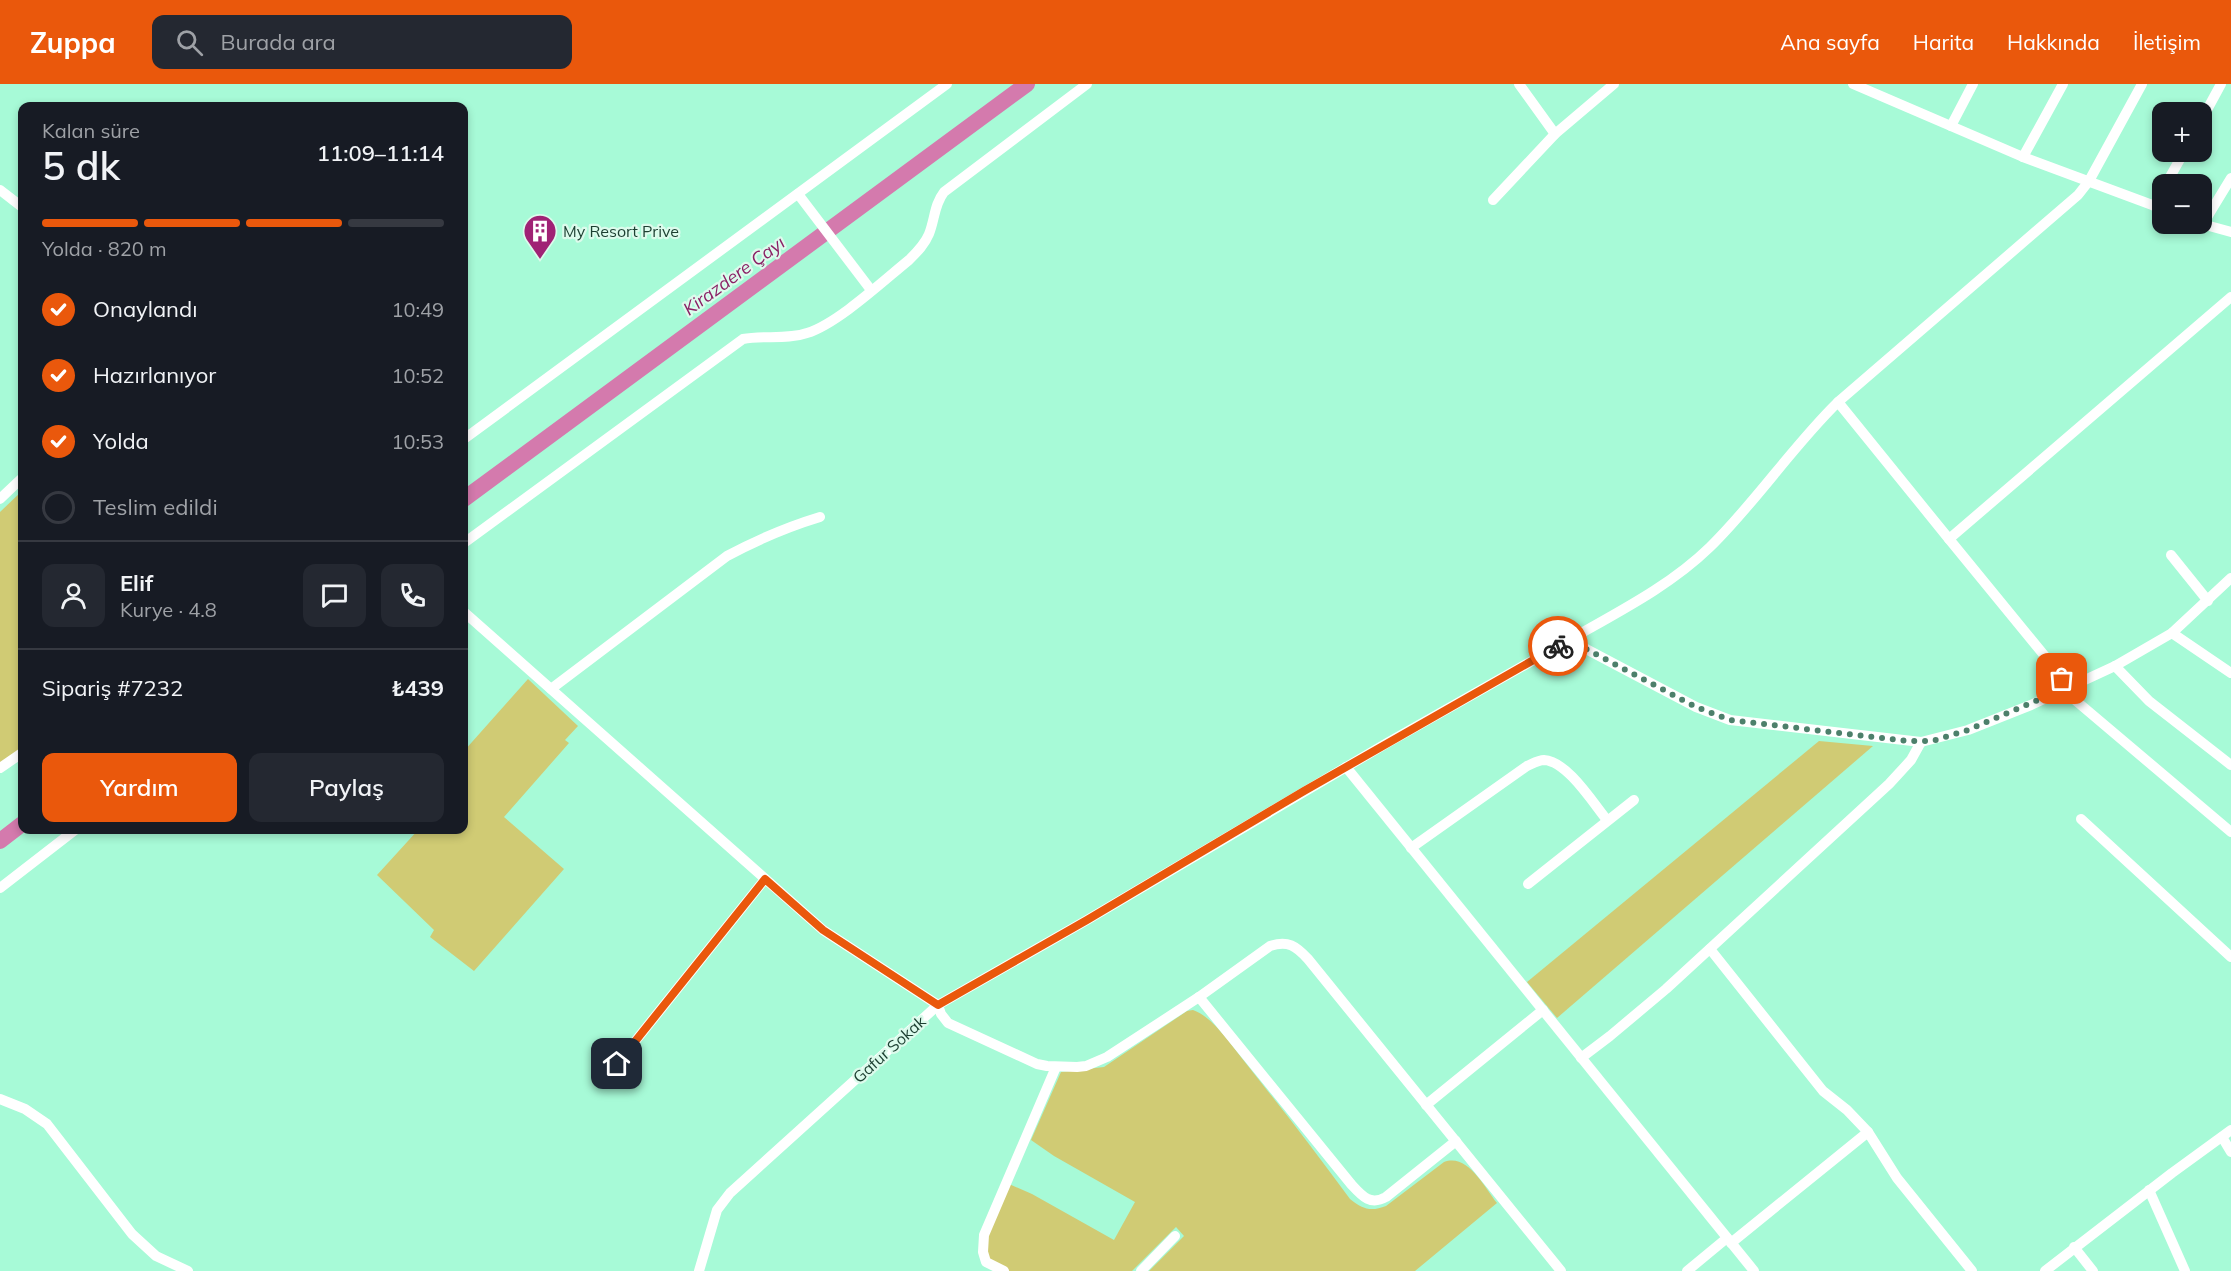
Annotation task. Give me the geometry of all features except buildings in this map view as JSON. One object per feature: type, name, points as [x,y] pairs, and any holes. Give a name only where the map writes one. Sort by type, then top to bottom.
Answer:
[{"type":"street","points":[[468,436],[946,84]]},
{"type":"street","points":[[468,540],[737,343],[753,337],[792,337],[807,334],[837,317],[868,286],[909,261],[925,242],[930,232],[938,200],[944,192],[1087,84]]},
{"type":"street","points":[[1519,84],[1555,134]]},
{"type":"street","points":[[1493,200],[1555,134],[1614,84]]},
{"type":"street","points":[[1853,84],[1866,86],[2023,157],[2152,205]]},
{"type":"street","points":[[1951,126],[1973,84]]},
{"type":"street","points":[[2023,157],[2063,84]]},
{"type":"street","name":"Gafur Sokak","points":[[699,1271],[717,1210],[730,1193],[938,1005],[1346,767],[1653,592],[1710,547],[1838,402],[2078,195],[2089,181],[2142,84]]},
{"type":"street","points":[[2211,102],[2221,84]]},
{"type":"street","points":[[2212,208],[2231,178]]},
{"type":"street","points":[[0,205],[5,194],[18,204]]},
{"type":"street","points":[[798,194],[868,286]]},
{"type":"street","points":[[2212,227],[2231,232]]},
{"type":"street","points":[[1949,539],[2231,297]]},
{"type":"street","points":[[1838,402],[2057,671],[2066,688],[2086,712],[2231,832]]},
{"type":"street","points":[[0,499],[18,482]]},
{"type":"street","points":[[550,689],[727,556],[788,526],[820,517]]},
{"type":"street","points":[[2171,555],[2208,601]]},
{"type":"street","points":[[1569,640],[1686,702],[1730,720],[1921,742],[1968,730],[2115,666],[2172,633],[2231,578]]},
{"type":"street","points":[[468,616],[823,930],[938,1005],[948,1023],[1037,1064],[1056,1067],[1086,1066],[1107,1057],[1199,997],[1270,946],[1283,943],[1293,945],[1308,959],[1561,1271]]},
{"type":"street","points":[[2172,633],[2231,673]]},
{"type":"street","points":[[2115,666],[2149,700],[2231,765]]},
{"type":"street","points":[[1581,1058],[1611,1036],[1710,949],[1903,771],[1921,742]]},
{"type":"street","points":[[0,768],[18,756]]},
{"type":"street","points":[[1411,848],[1527,766],[1542,760],[1556,762],[1567,770],[1607,820]]},
{"type":"street","points":[[1346,767],[1754,1271]]},
{"type":"street","points":[[1528,884],[1634,800]]},
{"type":"street","points":[[2081,819],[2231,957]]},
{"type":"street","points":[[0,888],[70,834]]},
{"type":"street","points":[[617,1064],[765,879]]},
{"type":"street","points":[[1710,949],[1823,1090],[1868,1132],[1897,1178],[1972,1271]]},
{"type":"street","points":[[1199,997],[1351,1184],[1370,1201],[1378,1201],[1386,1197],[1456,1142]]},
{"type":"street","points":[[1426,1105],[1542,1010]]},
{"type":"street","points":[[1004,1271],[986,1262],[983,1252],[984,1235],[1056,1067]]},
{"type":"street","points":[[0,1099],[25,1109],[47,1124],[132,1234],[156,1256],[188,1271]]},
{"type":"street","points":[[1687,1271],[1868,1132]]},
{"type":"street","points":[[2045,1271],[2149,1190],[2226,1134],[2231,1152]]},
{"type":"street","points":[[2149,1190],[2186,1271]]},
{"type":"street","points":[[1141,1271],[1175,1236]]},
{"type":"street","points":[[2074,1247],[2093,1271]]},
{"type":"shaded area","points":[[18,495],[18,751],[0,763],[0,512]]},
{"type":"shaded area","points":[[528,679],[578,726],[565,740],[569,743],[504,817],[564,869],[474,971],[430,937],[434,930],[377,875],[414,834],[468,834],[468,746]]},
{"type":"shaded area","points":[[1819,741],[1873,746],[1557,1018],[1527,982]]},
{"type":"shaded area","points":[[1193,1010],[1208,1019],[1223,1034],[1350,1199],[1359,1205],[1371,1209],[1386,1206],[1444,1162],[1453,1161],[1461,1162],[1475,1173],[1497,1203],[1415,1271],[1149,1271],[1184,1236],[1176,1227],[1132,1271],[1009,1271],[988,1259],[986,1235],[1009,1184],[1032,1194],[1114,1240],[1135,1202],[1054,1156],[1031,1140],[1061,1072],[1104,1067],[1187,1011]]},
{"type":"waterway","name":"Kirazdere Çayı","points":[[468,496],[1027,84]]},
{"type":"waterway","name":"Kirazdere Çayı","points":[[0,841],[18,827]]},
{"type":"way so far","points":[[1558,646],[1569,640],[1696,707],[1730,720],[1921,742],[1968,730],[2031,705],[2066,688],[2062,679]]},
{"type":"place","name":"My Resort Prive","points":[[540,260]]},
{"type":"route","points":[[617,1064],[765,879],[823,930],[938,1005],[1558,646]]}]
